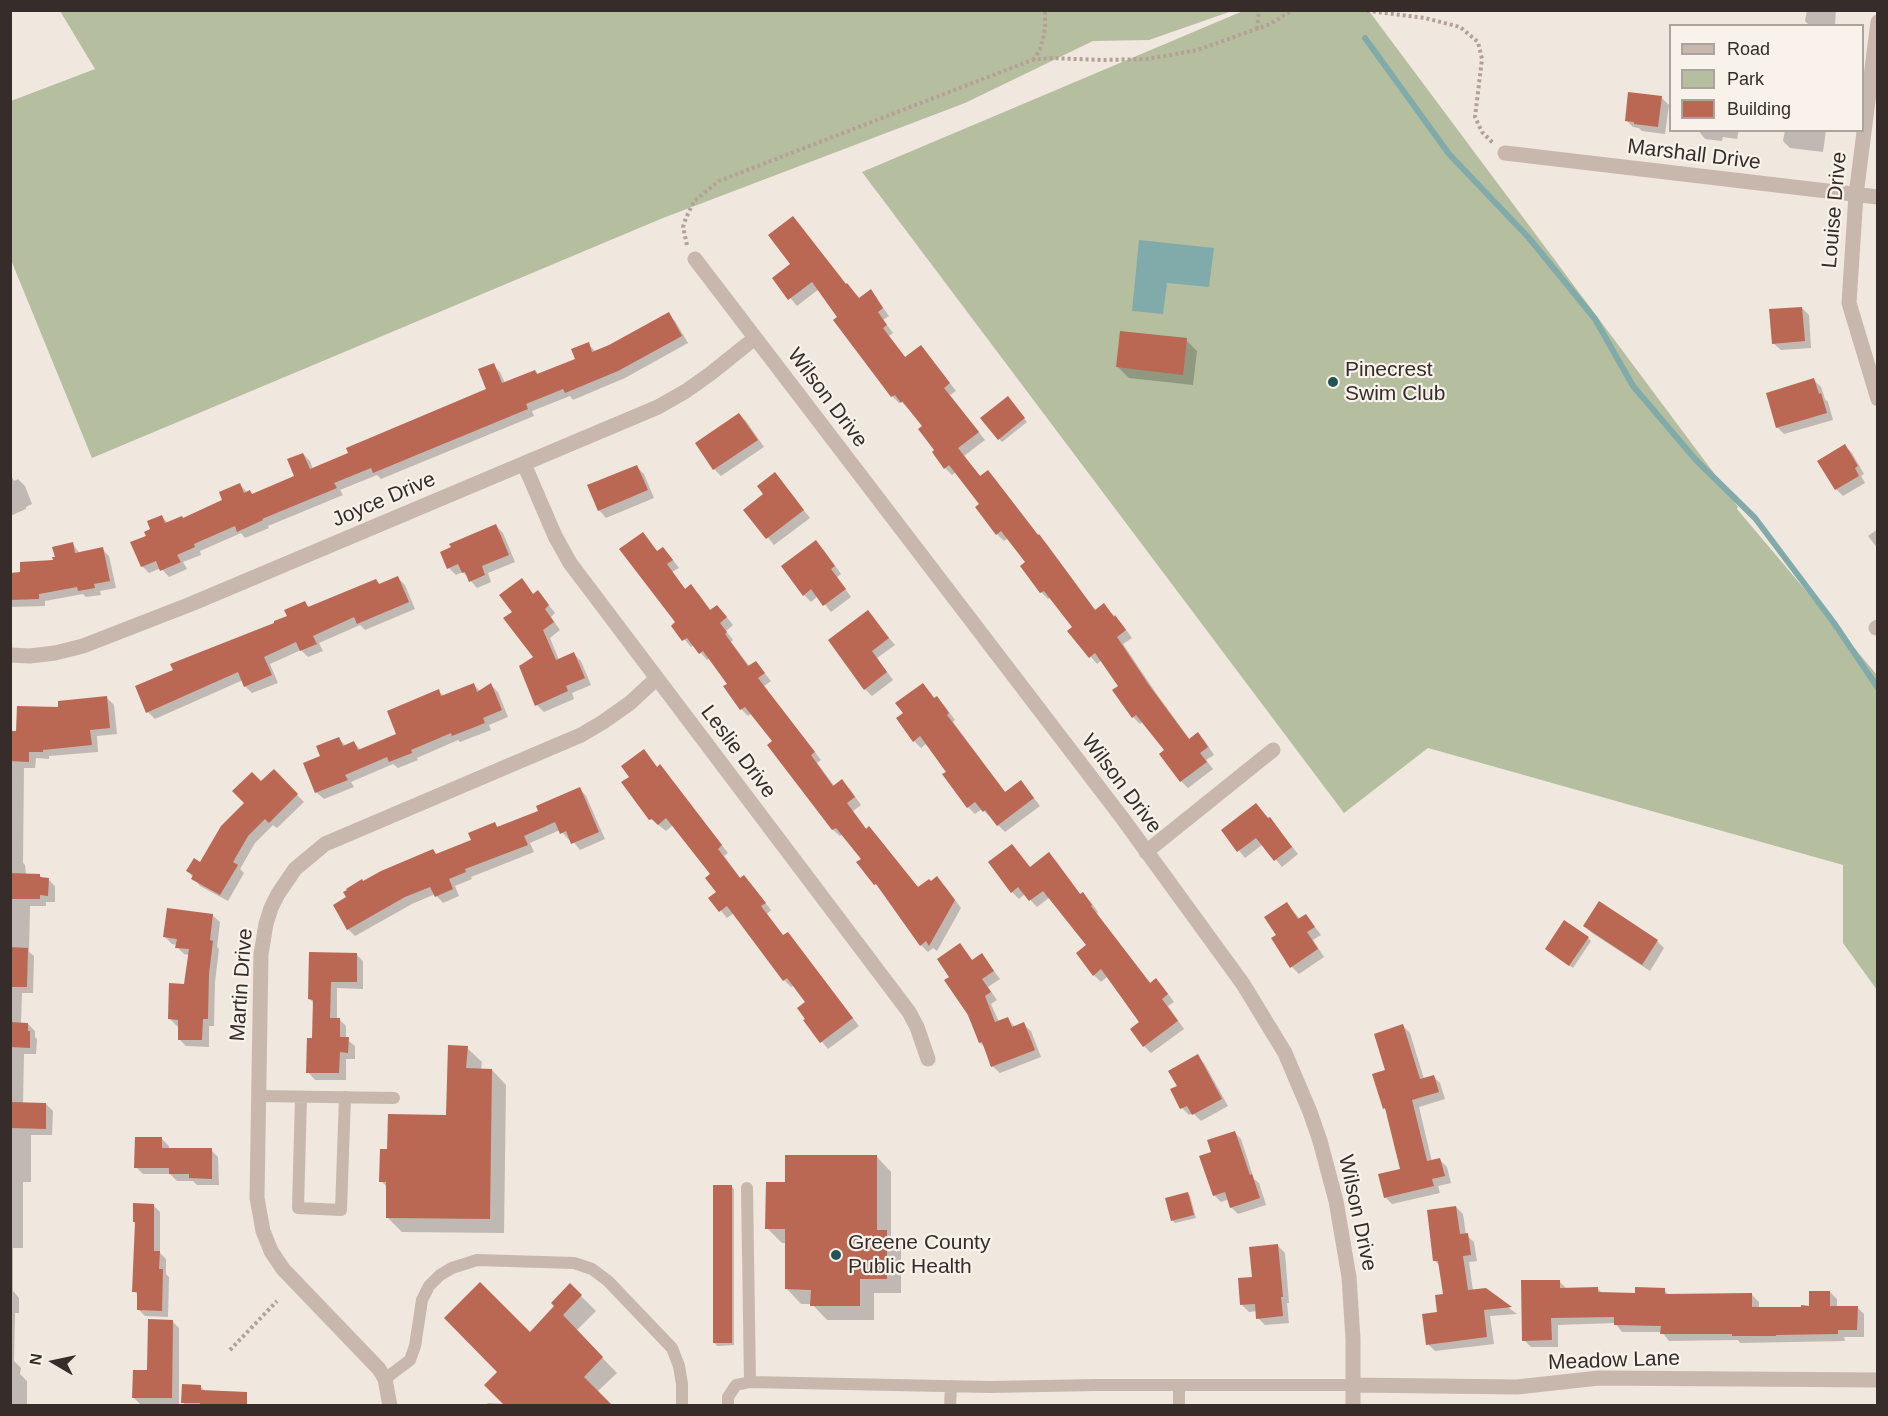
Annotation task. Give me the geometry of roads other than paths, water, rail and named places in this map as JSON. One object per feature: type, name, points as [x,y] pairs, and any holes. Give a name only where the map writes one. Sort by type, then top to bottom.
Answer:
[{"type":"street","name":"Louise Drive","points":[[1878,22],[1856,195],[1849,303],[1878,399]]},
{"type":"street","name":"Marshall Drive","points":[[1505,153],[1878,197]]},
{"type":"street","name":"Wilson Drive","points":[[695,259],[1123,819],[1243,984],[1285,1053],[1320,1141],[1336,1201],[1349,1277],[1353,1339],[1353,1406]]},
{"type":"street","name":"Joyce Drive","points":[[10,655],[55,653],[83,646],[191,604],[658,407],[710,374],[755,338]]},
{"type":"street","name":"Leslie Drive","points":[[524,464],[555,536],[570,563],[909,1012],[928,1059]]},
{"type":"street","name":"Martin Drive","points":[[390,1406],[385,1379],[371,1361],[283,1269],[271,1251],[263,1231],[257,1198],[258,1096],[262,940],[271,908],[295,869],[326,844],[581,735],[630,703],[657,678]]},
{"type":"street","points":[[1146,852],[1273,750]]},
{"type":"street","name":"Meadow Lane","points":[[1353,1385],[1517,1387],[1599,1378],[1878,1380]]},
{"type":"lane","points":[[258,1096],[394,1098]]},
{"type":"lane","points":[[301,1097],[298,1208],[341,1210],[345,1097]]},
{"type":"lane","points":[[747,1188],[750,1382]]},
{"type":"lane","points":[[385,1379],[410,1360],[415,1346],[422,1300],[429,1286],[440,1275],[452,1268],[477,1260],[574,1263],[592,1269],[608,1281],[672,1348],[680,1375],[682,1406]]},
{"type":"lane","points":[[728,1406],[728,1397],[736,1385],[750,1382],[951,1386],[1353,1385]]},
{"type":"lane","points":[[950,1406],[951,1386]]},
{"type":"lane","points":[[1179,1386],[1179,1406]]},
{"type":"water","points":[[1139,240],[1214,248],[1209,287],[1167,283],[1163,314],[1132,311]]},
{"type":"waterway","points":[[1365,38],[1449,154],[1529,238],[1595,319],[1633,386],[1696,460],[1755,518],[1834,623],[1878,688]]},
{"type":"place","name":"Pinecrest Swim Club","points":[[1333,382]]},
{"type":"place","name":"Greene County Public Health","points":[[836,1255]]}]
